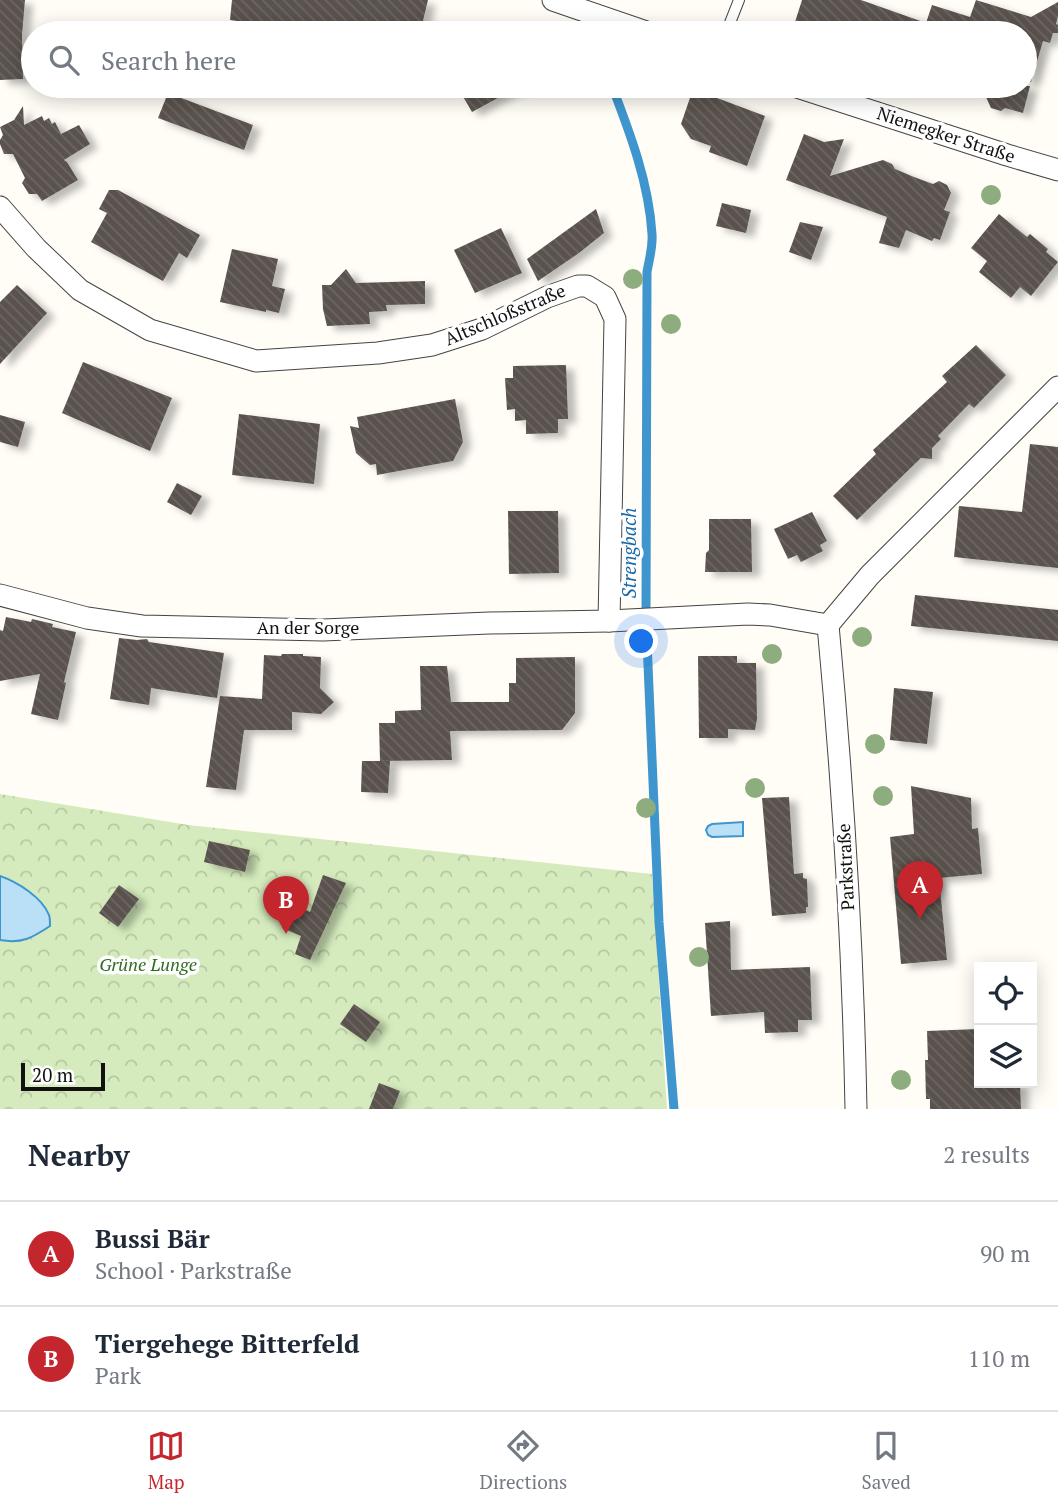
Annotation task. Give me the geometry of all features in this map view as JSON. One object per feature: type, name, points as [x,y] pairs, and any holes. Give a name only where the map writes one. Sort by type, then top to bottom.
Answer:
[{"type":"street","points":[[553,0],[616,21]]},
{"type":"street","name":"Niemegker Straße","points":[[831,98],[1058,170]]},
{"type":"street","name":"Altschloßstraße","points":[[0,207],[36,248],[80,290],[150,330],[256,361],[378,353],[432,345],[482,329],[578,285],[596,290],[605,297],[615,319],[614,620]]},
{"type":"street","points":[[614,620],[748,614],[828,625],[870,575],[1054,395]]},
{"type":"street","name":"An der Sorge","points":[[0,595],[88,618],[142,626],[323,630],[614,620]]},
{"type":"street","name":"Parkstraße","points":[[828,625],[840,765],[855,1034],[856,1109]]},
{"type":"lane","points":[[731,21],[739,0]]},
{"type":"green space","name":"Grüne Lunge","points":[[0,794],[188,825],[652,874],[667,1109],[0,1109]]},
{"type":"water","points":[[743,822],[743,836],[712,837],[706,830],[712,824]]},
{"type":"water","points":[[0,876],[21,886],[41,902],[49,915],[50,926],[26,939],[0,940]]},
{"type":"building","points":[[0,0],[25,0],[23,21],[21,21],[21,79],[0,80]]},
{"type":"building","points":[[232,0],[428,0],[423,21],[230,20]]},
{"type":"building","points":[[802,0],[861,0],[920,21],[795,21]]},
{"type":"building","points":[[976,0],[1031,17],[1058,2],[1058,33],[1053,33],[1050,43],[1043,41],[1037,62],[1037,21],[927,21],[932,5],[970,17]]},
{"type":"building","points":[[166,98],[181,98],[253,125],[244,150],[158,118]]},
{"type":"building","points":[[464,98],[498,98],[472,112]]},
{"type":"building","points":[[690,98],[717,98],[765,116],[747,166],[709,152],[711,146],[691,139],[681,124]]},
{"type":"building","points":[[986,98],[1027,98],[1023,113],[1005,108],[1001,111],[991,108]]},
{"type":"building","points":[[23,106],[24,125],[42,116],[44,121],[49,118],[52,124],[55,122],[61,134],[79,125],[90,144],[64,160],[78,180],[42,201],[37,194],[29,194],[22,183],[25,178],[13,154],[4,154],[0,144],[3,135],[0,127],[14,120]]},
{"type":"building","points":[[804,134],[824,142],[844,139],[830,176],[883,160],[892,164],[895,169],[914,177],[933,184],[939,181],[947,185],[951,193],[944,210],[950,212],[940,240],[934,238],[932,241],[906,230],[899,248],[879,243],[887,217],[786,180]]},
{"type":"building","points":[[109,190],[118,190],[200,235],[187,258],[179,253],[163,281],[91,242],[107,213],[99,209]]},
{"type":"building","points":[[722,203],[751,210],[746,233],[716,226]]},
{"type":"building","points":[[596,209],[604,233],[538,281],[527,259]]},
{"type":"building","points":[[999,214],[1027,237],[1030,234],[1048,249],[1046,252],[1058,262],[1031,296],[1020,287],[1011,298],[979,272],[987,261],[971,248]]},
{"type":"building","points":[[800,222],[823,227],[811,260],[789,252]]},
{"type":"building","points":[[501,228],[522,273],[475,293],[454,250]]},
{"type":"building","points":[[232,249],[278,259],[272,286],[285,289],[279,313],[220,302]]},
{"type":"building","points":[[346,269],[356,283],[425,281],[425,304],[386,305],[387,311],[369,312],[370,324],[327,326],[322,285],[331,285]]},
{"type":"building","points":[[17,285],[47,313],[0,364],[0,302]]},
{"type":"building","points":[[976,345],[1006,375],[974,408],[969,404],[938,436],[941,439],[932,448],[932,459],[921,458],[857,520],[833,496],[876,454],[873,450],[947,382],[942,376]]},
{"type":"building","points":[[83,362],[172,398],[150,451],[62,413]]},
{"type":"building","points":[[566,365],[568,419],[558,419],[558,433],[526,434],[526,420],[515,421],[515,409],[507,410],[505,378],[513,378],[513,366]]},
{"type":"building","points":[[455,399],[463,442],[453,461],[377,475],[376,464],[370,465],[356,453],[350,426],[359,428],[357,417]]},
{"type":"building","points":[[239,414],[320,424],[314,484],[232,475]]},
{"type":"building","points":[[0,415],[25,422],[18,447],[0,442]]},
{"type":"building","points":[[1030,444],[1058,447],[1058,568],[954,557],[959,506],[1022,512]]},
{"type":"building","points":[[177,483],[202,496],[191,515],[167,502]]},
{"type":"building","points":[[508,511],[558,511],[559,573],[509,574]]},
{"type":"building","points":[[812,512],[827,541],[820,545],[823,551],[801,562],[797,555],[788,559],[774,529]]},
{"type":"building","points":[[709,519],[751,519],[752,572],[705,572],[706,553],[709,550]]},
{"type":"building","points":[[915,595],[1058,610],[1058,641],[911,626]]},
{"type":"building","points":[[6,617],[31,622],[32,619],[76,632],[58,720],[31,714],[40,674],[0,681],[0,630],[3,631]]},
{"type":"building","points":[[119,638],[147,639],[149,642],[224,653],[217,698],[151,688],[149,705],[110,699]]},
{"type":"building","points":[[264,655],[321,657],[320,688],[334,702],[321,714],[292,712],[292,730],[244,730],[236,790],[206,787],[220,696],[262,699]]},
{"type":"building","points":[[698,656],[737,656],[737,663],[756,663],[755,730],[728,729],[728,738],[699,738]]},
{"type":"building","points":[[575,657],[575,713],[562,730],[450,731],[452,760],[380,761],[379,723],[395,723],[395,711],[421,710],[420,666],[447,666],[451,702],[509,702],[509,683],[516,683],[516,658]]},
{"type":"building","points":[[894,688],[933,692],[927,744],[890,740]]},
{"type":"building","points":[[362,761],[390,761],[388,793],[361,792]]},
{"type":"building","points":[[911,786],[971,798],[972,829],[978,828],[982,874],[939,878],[947,960],[901,964],[890,837],[914,834]]},
{"type":"building","points":[[789,797],[794,874],[803,873],[803,878],[807,879],[808,907],[806,913],[772,916],[762,798]]},
{"type":"building","points":[[209,841],[250,850],[245,872],[204,862]]},
{"type":"building","points":[[323,875],[346,883],[310,960],[295,954],[301,936],[282,928],[293,904],[310,912]]},
{"type":"building","points":[[119,885],[139,899],[118,927],[99,913]]},
{"type":"building","points":[[730,921],[731,970],[810,967],[812,1020],[798,1020],[798,1032],[765,1033],[764,1012],[711,1016],[705,923]]},
{"type":"building","points":[[354,1004],[380,1022],[366,1042],[340,1024]]},
{"type":"building","points":[[974,1029],[974,1088],[1020,1088],[1021,1109],[930,1109],[930,1099],[926,1099],[927,1031]]},
{"type":"building","points":[[379,1083],[400,1091],[393,1109],[369,1109]]},
{"type":"waterway","name":"Strengbach","points":[[587,15],[589,21]]},
{"type":"waterway","name":"Strengbach","points":[[616,98],[643,177],[652,234],[647,272],[646,618],[659,922],[674,1109]]},
{"type":"place","name":"Bussi Bär","points":[[920,919]]},
{"type":"place","name":"Tiergehege Bitterfeld","points":[[286,934]]}]
